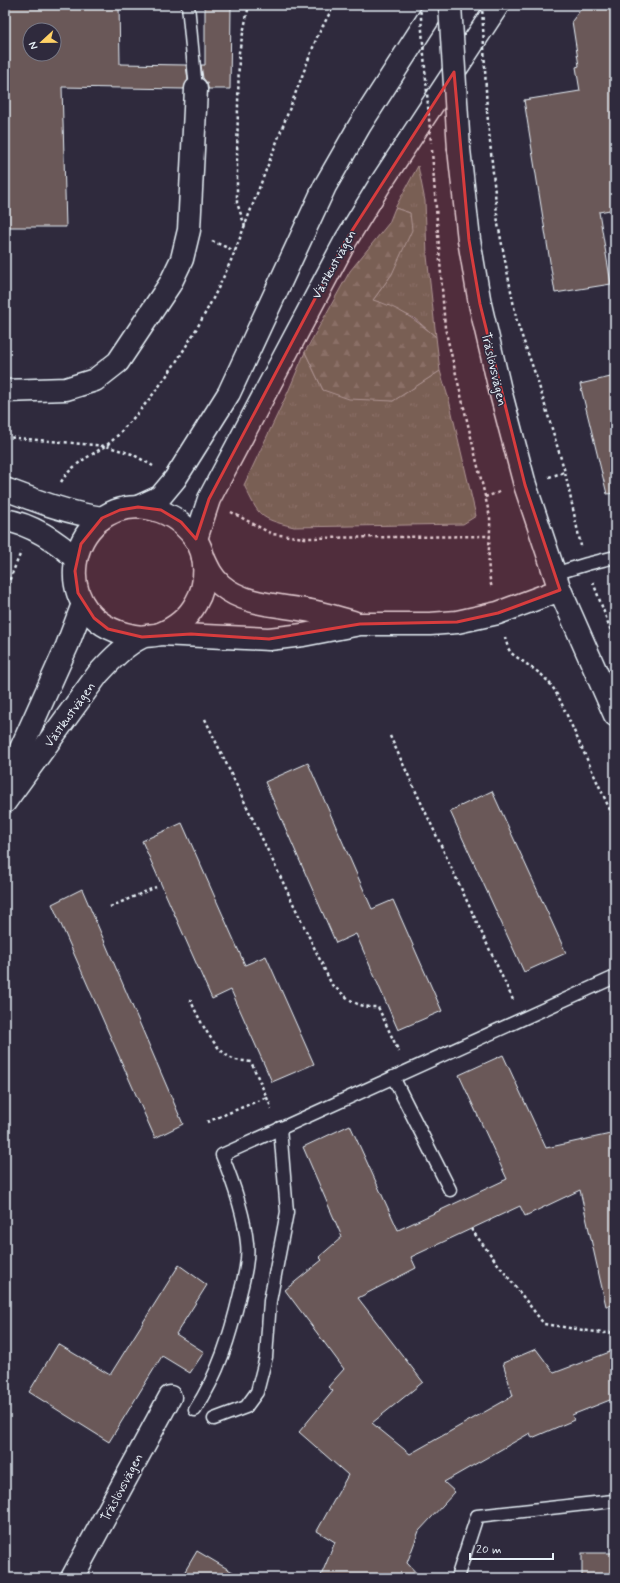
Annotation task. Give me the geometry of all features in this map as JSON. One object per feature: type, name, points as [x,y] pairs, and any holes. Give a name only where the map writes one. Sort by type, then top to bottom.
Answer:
[{"type":"street","points":[[437,5],[360,125],[325,186],[229,393],[176,479],[160,497],[138,507],[120,510],[102,518],[90,530],[81,544],[76,559],[75,582],[83,604],[94,618],[108,629],[125,635],[268,639],[302,635],[360,624],[430,624],[457,622],[498,613],[557,582]]},
{"type":"street","name":"Träslövsvägen","points":[[450,5],[459,149],[469,240],[480,304],[500,390],[525,485],[557,582],[615,714]]},
{"type":"street","name":"Västkustvägen","points":[[199,546],[209,499],[346,240],[383,180],[498,5]]},
{"type":"street","points":[[5,391],[66,389],[94,380],[118,362],[170,284],[182,260],[189,230],[196,89]]},
{"type":"street","points":[[5,489],[46,505],[82,515],[102,518]]},
{"type":"street","points":[[138,507],[161,510],[181,522],[199,546],[211,574],[232,593],[275,606],[311,611],[360,624]]},
{"type":"street","points":[[5,520],[15,521],[60,544],[76,559]]},
{"type":"street","points":[[151,636],[174,627],[187,616],[197,603],[203,587],[205,571],[199,546]]},
{"type":"street","name":"Västkustvägen","points":[[5,784],[67,646],[83,604]]},
{"type":"street","name":"Västkustvägen","points":[[5,802],[98,674],[114,656],[151,636]]},
{"type":"street","name":"Träslövsvägen","points":[[72,1578],[170,1397]]},
{"type":"lane","points":[[188,5],[196,89]]},
{"type":"lane","points":[[557,582],[587,564],[615,557]]},
{"type":"lane","points":[[195,1410],[209,1389],[229,1339],[245,1271],[247,1243],[231,1178],[222,1155],[521,1018],[615,977]]},
{"type":"lane","points":[[393,1077],[450,1190]]},
{"type":"lane","points":[[214,1420],[246,1407],[258,1392],[266,1357],[270,1301],[287,1212],[280,1128]]},
{"type":"lane","points":[[457,1578],[477,1516],[614,1500]]},
{"type":"path","points":[[245,226],[237,203],[237,151],[239,52],[249,5]]},
{"type":"path","points":[[420,5],[445,328],[490,517],[491,536],[488,575],[508,648],[518,660],[542,675],[552,686],[560,700],[615,821]]},
{"type":"path","points":[[482,5],[487,111],[498,224],[517,322],[537,379],[566,472],[579,541],[615,642]]},
{"type":"path","points":[[5,437],[89,446],[106,446],[132,454],[176,479]]},
{"type":"path","points":[[209,499],[272,534],[305,538],[491,536]]},
{"type":"path","points":[[205,719],[332,985],[350,1001],[364,1007],[378,1007],[407,1070]]},
{"type":"path","points":[[390,736],[521,1018]]},
{"type":"path","points":[[110,907],[156,887]]},
{"type":"path","points":[[190,999],[204,1028],[220,1048],[234,1060],[251,1062],[280,1128]]},
{"type":"path","points":[[207,1122],[267,1097]]},
{"type":"path","points":[[471,1229],[544,1324],[602,1334],[615,1332]]},
{"type":"highlighted area","points":[[454,72],[469,240],[480,304],[525,485],[560,590],[498,613],[457,622],[360,624],[269,639],[191,634],[142,637],[108,629],[94,618],[78,593],[75,571],[81,544],[102,518],[120,510],[138,507],[161,510],[181,522],[196,539],[209,499],[346,240]]},
{"type":"green space","points":[[418,166],[425,201],[427,256],[436,337],[414,318],[373,300],[392,274],[410,213],[395,208]]},
{"type":"green space","points":[[395,208],[410,213],[412,230],[392,274],[373,300],[391,306],[421,325],[436,337],[440,371],[393,401],[349,399],[323,390],[305,352],[350,271],[389,223]]},
{"type":"green space","points":[[305,352],[323,390],[393,401],[440,371],[449,400],[476,516],[463,524],[294,527],[273,521],[262,515],[257,510],[244,485],[288,392]]},
{"type":"building","points":[[5,5],[119,5],[120,64],[186,65],[188,80],[184,89],[62,87],[66,227],[5,227]]},
{"type":"building","points":[[205,5],[231,5],[230,89],[208,89],[207,83],[203,78],[201,65],[205,65]]},
{"type":"building","points":[[584,5],[615,5],[615,209],[599,212],[611,284],[555,293],[524,100],[580,91],[576,67],[579,66],[572,21]]},
{"type":"building","points":[[615,376],[615,493],[607,494],[580,384]]},
{"type":"building","points":[[308,763],[372,909],[393,900],[442,1011],[398,1030],[356,934],[336,943],[265,782]]},
{"type":"building","points":[[492,791],[566,953],[524,972],[450,811]]},
{"type":"building","points":[[182,823],[245,965],[266,956],[314,1064],[272,1082],[231,990],[212,999],[142,841]]},
{"type":"building","points":[[82,889],[183,1124],[155,1138],[52,904]]},
{"type":"building","points":[[503,1055],[546,1148],[615,1133],[615,1305],[606,1306],[580,1190],[525,1216],[520,1206],[411,1257],[416,1268],[358,1298],[423,1382],[372,1423],[410,1454],[513,1396],[503,1363],[536,1349],[554,1373],[615,1350],[615,1398],[572,1415],[574,1420],[532,1438],[530,1433],[444,1482],[455,1492],[419,1531],[407,1563],[421,1578],[320,1578],[335,1542],[317,1531],[348,1475],[299,1432],[333,1391],[328,1387],[344,1369],[285,1290],[322,1260],[319,1257],[342,1237],[303,1147],[350,1125],[398,1230],[507,1179],[459,1075]]},
{"type":"building","points":[[179,1265],[207,1285],[176,1334],[204,1352],[190,1373],[162,1356],[109,1442],[29,1392],[58,1344],[110,1375]]},
{"type":"building","points":[[197,1551],[243,1578],[181,1578]]},
{"type":"building","points":[[582,1553],[615,1553],[615,1578],[582,1578]]}]
